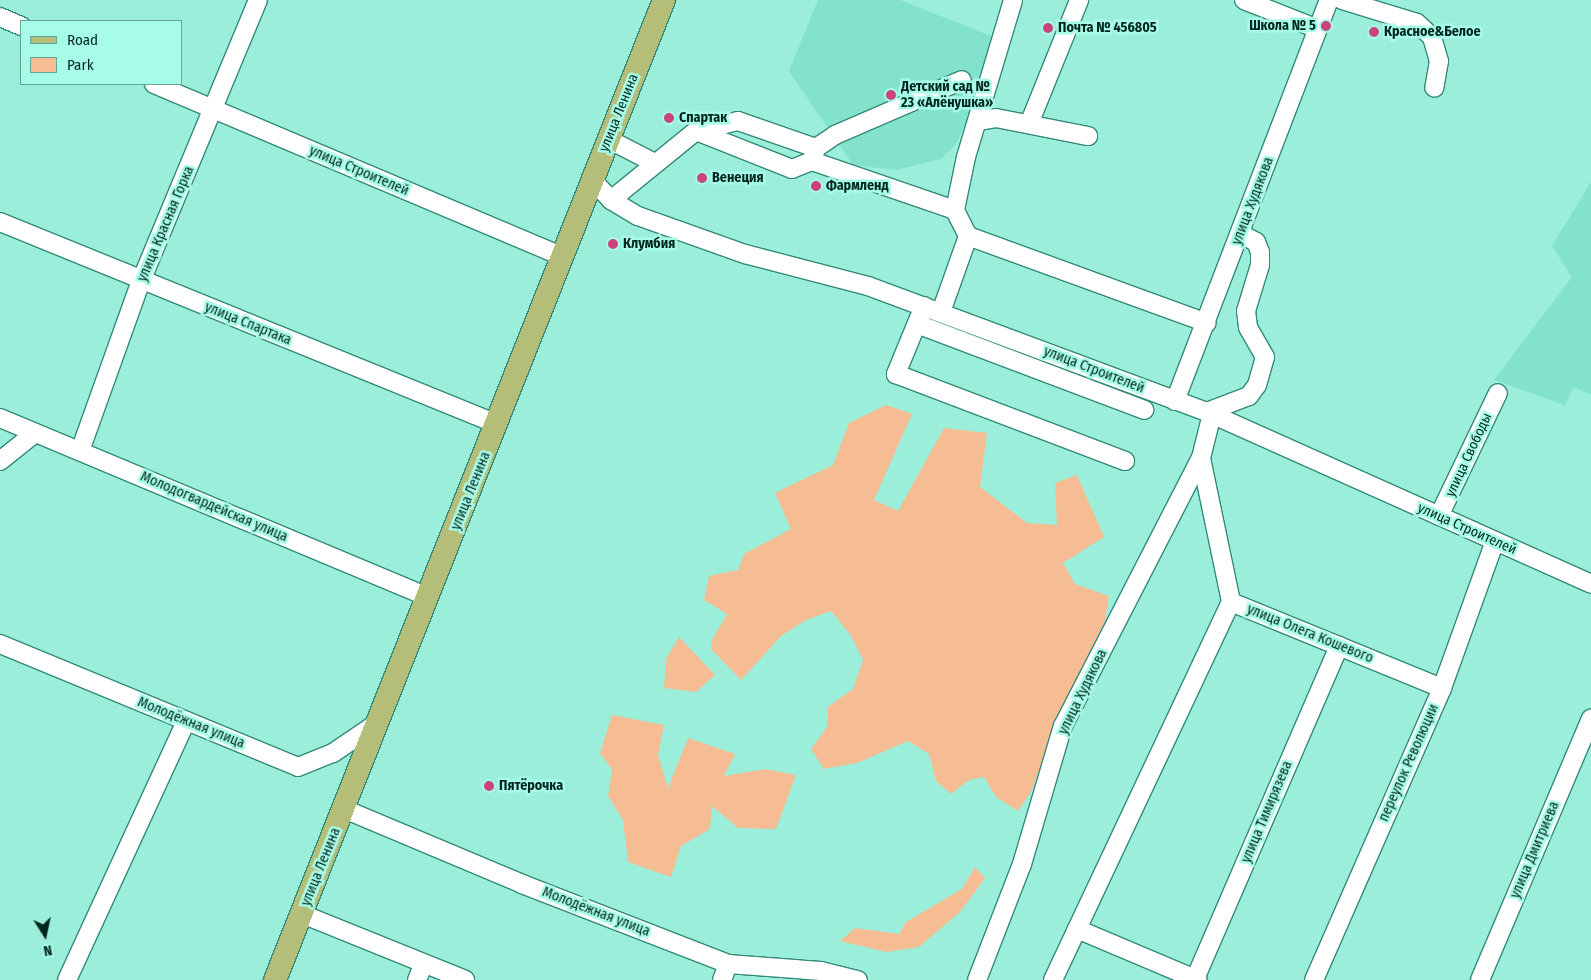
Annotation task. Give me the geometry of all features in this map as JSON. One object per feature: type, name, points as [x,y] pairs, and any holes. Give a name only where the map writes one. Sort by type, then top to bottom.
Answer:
[{"type":"main road","name":"улица Ленина","points":[[274,976],[302,914],[498,424],[664,0]]},
{"type":"street","name":"улица Красная Горка","points":[[80,450],[141,282],[215,110],[258,0]]},
{"type":"street","points":[[1013,0],[979,120],[966,157],[955,210],[968,236],[1207,323]]},
{"type":"street","points":[[1029,124],[1079,0]]},
{"type":"street","points":[[1244,0],[1318,29]]},
{"type":"street","name":"улица Худякова","points":[[1175,401],[1207,323],[1329,0]]},
{"type":"street","points":[[1342,0],[1417,23],[1432,37],[1439,61],[1434,88]]},
{"type":"street","points":[[0,17],[20,26]]},
{"type":"street","points":[[696,131],[792,169],[814,154],[835,135],[962,80]]},
{"type":"street","name":"улица Строителей","points":[[156,85],[563,257]]},
{"type":"street","points":[[979,120],[996,118],[1088,136]]},
{"type":"street","points":[[611,200],[696,131],[738,121],[814,154],[955,210]]},
{"type":"street","points":[[608,139],[655,163]]},
{"type":"street","name":"улица Строителей","points":[[592,180],[611,200],[638,216],[745,254],[868,286],[1209,413],[1591,584]]},
{"type":"street","name":"улица Спартака","points":[[0,222],[141,282],[498,424]]},
{"type":"street","points":[[1209,413],[1249,396],[1257,385],[1265,357],[1248,327],[1246,311],[1260,265],[1260,252],[1256,242],[1241,234]]},
{"type":"street","points":[[941,312],[968,236]]},
{"type":"street","points":[[924,306],[896,374],[1124,461]]},
{"type":"street","points":[[916,324],[1144,410]]},
{"type":"street","name":"улица Свободы","points":[[1439,516],[1498,393]]},
{"type":"street","name":"улица Худякова","points":[[977,980],[1022,864],[1063,726],[1201,458],[1209,413]]},
{"type":"street","name":"Молодогвардейская улица","points":[[0,418],[80,450],[428,598]]},
{"type":"street","points":[[0,461],[36,432]]},
{"type":"street","name":"улица Олега Кошевого","points":[[1201,458],[1231,602],[1442,688]]},
{"type":"street","name":"переулок Революции","points":[[1314,980],[1442,688],[1495,541]]},
{"type":"street","points":[[1053,980],[1231,602]]},
{"type":"street","name":"Молодёжная улица","points":[[0,644],[298,767],[333,753],[377,723]]},
{"type":"street","name":"улица Тимирязева","points":[[1197,979],[1339,646]]},
{"type":"street","name":"улица Дмитриева","points":[[1480,980],[1591,719]]},
{"type":"street","points":[[67,980],[186,720]]},
{"type":"street","name":"Молодёжная улица","points":[[344,809],[522,884],[728,964],[820,971],[858,980]]},
{"type":"street","points":[[302,914],[465,980]]},
{"type":"street","points":[[1077,929],[1197,979]]},
{"type":"street","points":[[417,980],[424,963]]},
{"type":"street","points":[[722,980],[728,964]]},
{"type":"shaded area","name":"Детский сад № 23 «Алёнушка»","points":[[818,0],[900,0],[996,38],[969,116],[956,144],[941,159],[896,170],[853,165],[789,71]]},
{"type":"shaded area","points":[[1591,182],[1591,395],[1574,387],[1565,405],[1494,380],[1572,277],[1552,246]]},
{"type":"green space","points":[[886,405],[912,414],[874,500],[898,511],[944,428],[987,433],[980,487],[1027,523],[1057,525],[1055,483],[1077,475],[1104,537],[1063,563],[1075,584],[1109,596],[1105,621],[1053,731],[1032,790],[1018,811],[996,797],[984,777],[969,780],[951,794],[936,781],[929,754],[908,741],[857,763],[824,769],[811,749],[827,727],[828,707],[853,689],[863,660],[850,634],[831,611],[806,620],[781,636],[741,680],[711,649],[712,640],[727,614],[704,600],[709,576],[738,570],[744,554],[791,529],[775,493],[833,465],[849,423]]},
{"type":"green space","points":[[679,637],[715,675],[696,692],[664,688],[666,659]]},
{"type":"green space","points":[[612,715],[664,725],[658,755],[668,788],[688,738],[735,754],[724,776],[765,769],[796,775],[776,829],[738,828],[712,806],[710,829],[681,846],[671,877],[628,862],[623,820],[608,796],[612,770],[600,753]]},
{"type":"green space","points":[[975,867],[985,878],[960,912],[919,947],[887,952],[840,941],[855,928],[899,934],[906,922],[962,889]]},
{"type":"place","name":"Школа № 5","points":[[1326,26]]},
{"type":"place","name":"Почта № 456805","points":[[1048,28]]},
{"type":"place","name":"Красное&Белое","points":[[1374,32]]},
{"type":"place","name":"Детский сад № 23 «Алёнушка»","points":[[891,95]]},
{"type":"place","name":"Спартак","points":[[669,118]]},
{"type":"place","name":"Венеция","points":[[702,178]]},
{"type":"place","name":"Фармленд","points":[[816,186]]},
{"type":"place","name":"Клумбия","points":[[613,244]]},
{"type":"place","name":"Пятёрочка","points":[[489,786]]}]
